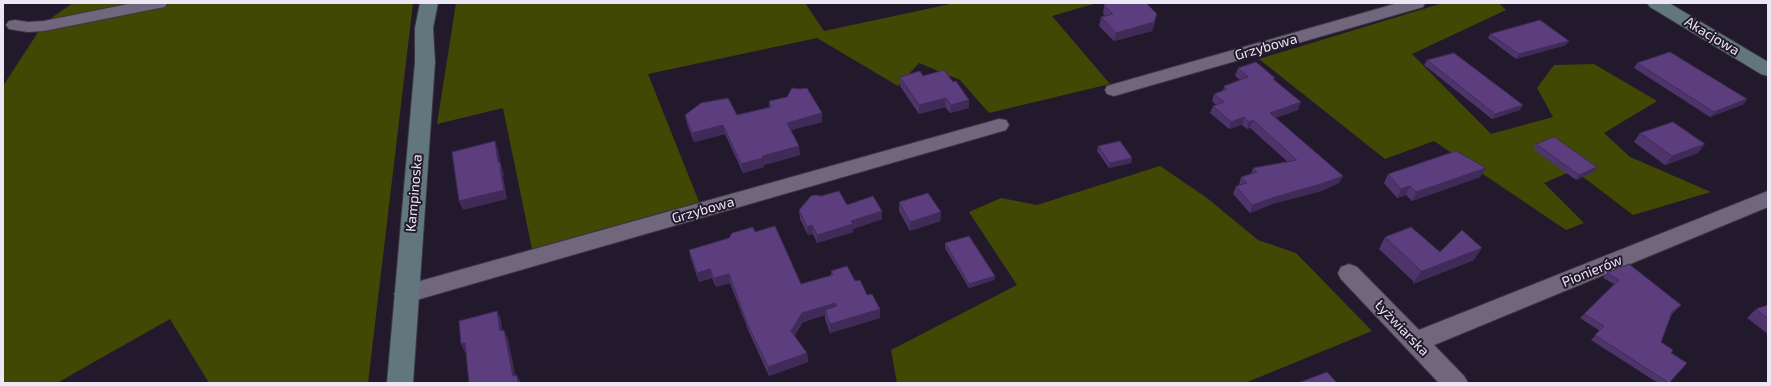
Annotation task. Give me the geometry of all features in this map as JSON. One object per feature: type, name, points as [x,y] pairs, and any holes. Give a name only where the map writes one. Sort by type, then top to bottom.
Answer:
[{"type":"main road","name":"Kampinoska","points":[[400,383],[425,62],[424,28],[429,3]]},
{"type":"main road","name":"Akacjowa","points":[[1656,3],[1768,70]]},
{"type":"street","points":[[15,25],[28,27],[44,26],[159,3]]},
{"type":"street","name":"Grzybowa","points":[[1114,90],[1417,3]]},
{"type":"street","name":"Grzybowa","points":[[406,294],[999,125]]},
{"type":"street","name":"Pionierów","points":[[1416,342],[1768,199]]},
{"type":"street","name":"Łyżwiarska","points":[[1349,273],[1455,383]]},
{"type":"green space","points":[[73,3],[413,3],[368,383],[209,383],[170,319],[57,383],[3,383],[3,86],[44,23]]},
{"type":"green space","points":[[456,3],[805,3],[824,31],[955,3],[1097,3],[1052,16],[1110,84],[989,113],[960,80],[919,63],[898,86],[817,38],[648,74],[699,202],[532,249],[503,108],[437,124]]},
{"type":"green space","points":[[1443,3],[1499,3],[1506,10],[1412,54],[1491,134],[1553,117],[1537,88],[1554,65],[1594,64],[1657,101],[1604,133],[1630,157],[1711,192],[1633,215],[1574,170],[1544,183],[1584,223],[1566,230],[1434,141],[1385,159],[1259,59]]},
{"type":"green space","points":[[1160,166],[1207,198],[1258,240],[1296,253],[1372,331],[1245,383],[897,383],[891,350],[1017,285],[969,212],[1001,198],[1037,205]]},
{"type":"building","points":[[1105,3],[1146,3],[1157,14],[1154,22],[1116,33],[1101,17],[1113,14],[1104,5]]},
{"type":"building","points":[[1540,20],[1569,41],[1519,54],[1490,34]]},
{"type":"building","points":[[1670,52],[1747,99],[1714,112],[1637,63]]},
{"type":"building","points":[[1454,53],[1523,105],[1495,114],[1427,60]]},
{"type":"building","points":[[1256,62],[1275,78],[1273,79],[1301,102],[1270,113],[1343,176],[1252,205],[1236,186],[1247,183],[1241,177],[1257,172],[1253,168],[1297,160],[1253,120],[1249,122],[1244,117],[1231,122],[1213,106],[1224,102],[1214,94],[1227,89],[1224,86],[1248,77],[1238,68]]},
{"type":"building","points":[[944,70],[953,82],[956,81],[969,100],[951,105],[946,98],[919,105],[900,77],[920,71],[923,76]]},
{"type":"building","points":[[792,88],[807,88],[822,113],[787,123],[799,146],[762,156],[763,158],[741,164],[723,125],[692,133],[685,115],[701,103],[728,98],[737,115],[771,107],[769,101],[787,97]]},
{"type":"building","points":[[1673,122],[1705,144],[1672,156],[1640,133]]},
{"type":"building","points":[[1554,137],[1597,167],[1579,175],[1536,144]]},
{"type":"building","points":[[495,141],[498,161],[501,165],[500,168],[504,190],[459,201],[452,152]]},
{"type":"building","points":[[1120,141],[1132,158],[1110,163],[1098,146]]},
{"type":"building","points":[[1456,151],[1486,168],[1416,192],[1410,186],[1401,189],[1388,174]]},
{"type":"building","points":[[839,191],[847,205],[873,196],[882,211],[851,221],[853,224],[817,235],[812,225],[807,227],[799,210],[811,196],[821,196]]},
{"type":"building","points":[[928,193],[941,212],[910,222],[899,202]]},
{"type":"building","points":[[775,226],[801,284],[833,275],[831,271],[847,266],[855,281],[860,280],[867,295],[872,294],[880,309],[830,324],[825,310],[837,306],[835,303],[802,313],[791,331],[807,353],[768,367],[747,323],[729,274],[714,278],[710,269],[697,273],[689,250],[729,238],[732,233],[753,227],[755,232]]},
{"type":"building","points":[[1411,227],[1440,252],[1462,230],[1482,248],[1420,272],[1421,271],[1385,237]]},
{"type":"building","points":[[969,236],[995,276],[969,284],[945,243]]},
{"type":"building","points":[[1629,264],[1681,305],[1672,312],[1661,342],[1673,350],[1671,353],[1687,363],[1669,383],[1595,335],[1604,326],[1584,314],[1619,280],[1607,273]]},
{"type":"building","points":[[1768,305],[1768,319],[1756,309]]},
{"type":"building","points":[[497,311],[500,331],[504,330],[513,376],[517,375],[518,383],[469,383],[465,343],[461,344],[459,321]]},
{"type":"building","points":[[1327,372],[1337,383],[1298,383]]}]
